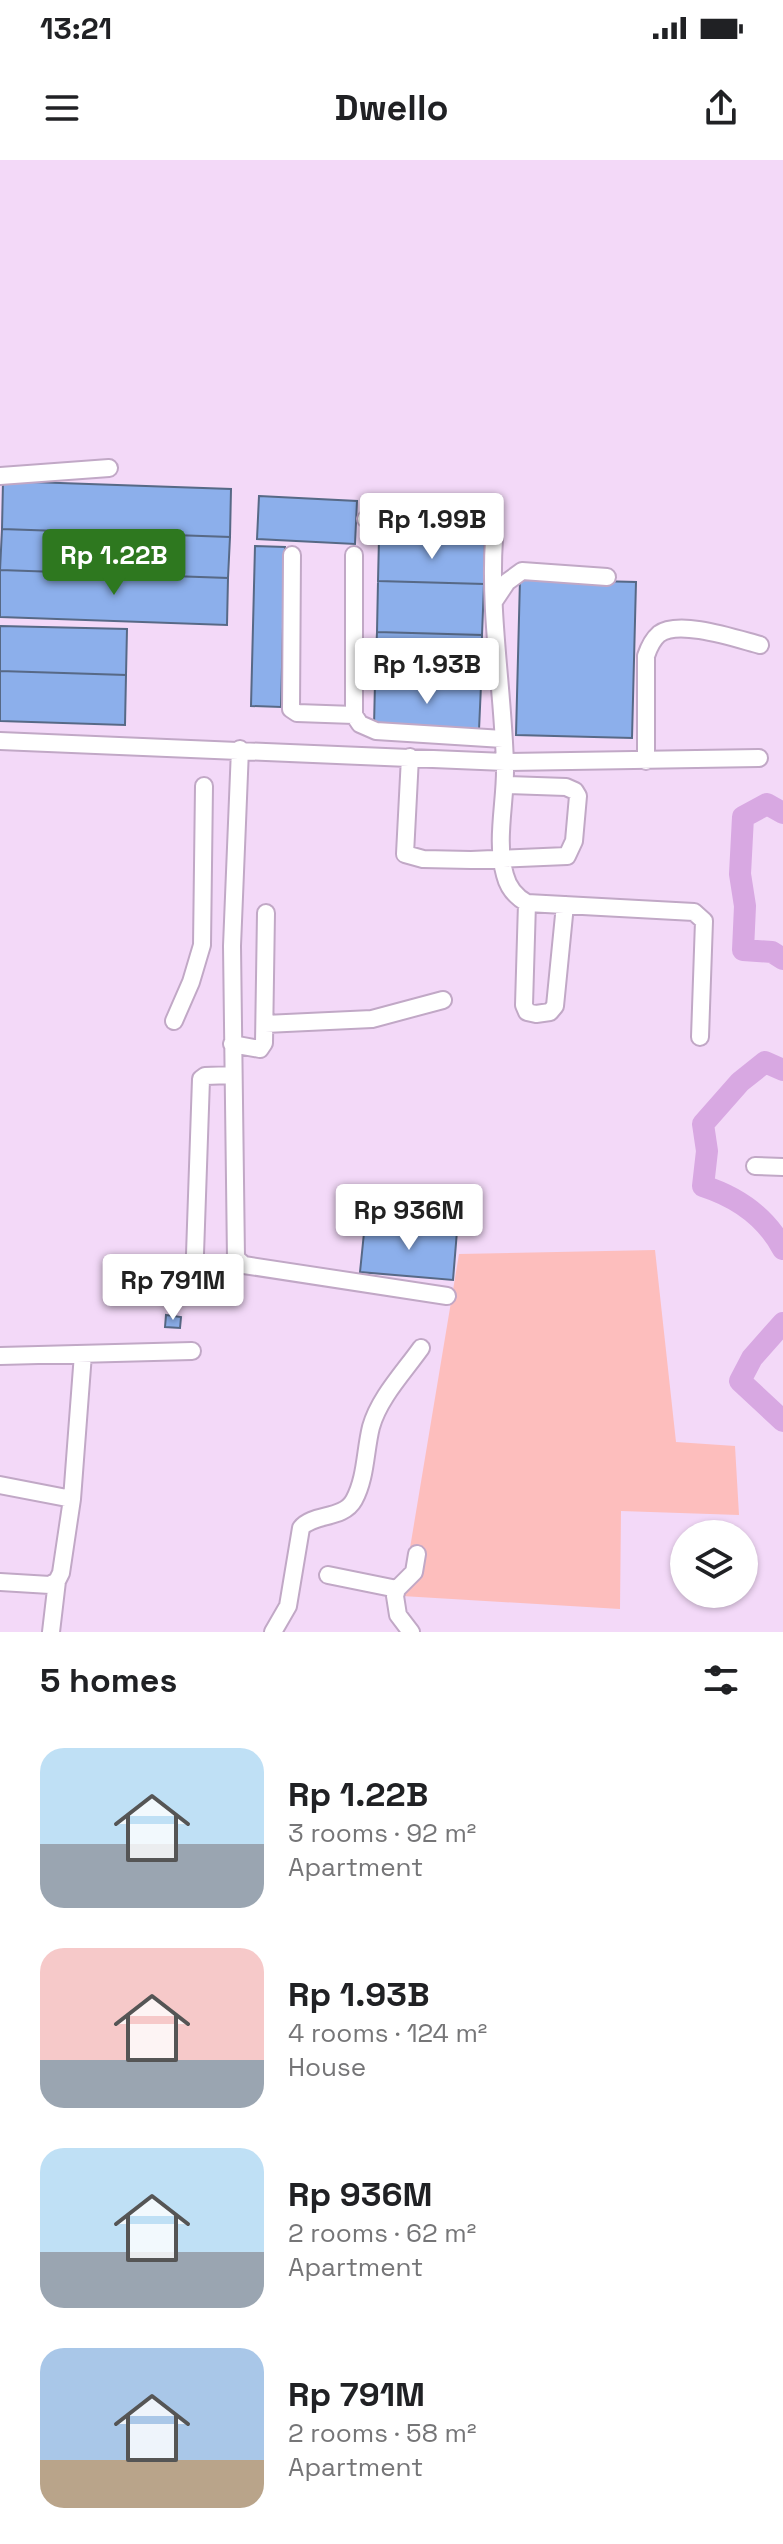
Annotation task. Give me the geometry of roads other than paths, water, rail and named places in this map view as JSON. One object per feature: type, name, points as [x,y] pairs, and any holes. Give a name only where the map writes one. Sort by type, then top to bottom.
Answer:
[{"type":"lane","points":[[0,476],[109,468]]},
{"type":"lane","points":[[366,519],[490,535],[494,539],[491,577],[505,762],[502,859],[505,878],[518,898],[527,903],[694,912],[700,915],[704,921],[700,1037]]},
{"type":"lane","points":[[292,555],[291,709],[297,713],[354,715]]},
{"type":"lane","points":[[354,555],[354,715],[360,724],[376,731],[503,739]]},
{"type":"lane","points":[[495,600],[507,582],[522,571],[607,577]]},
{"type":"lane","points":[[646,761],[646,656],[651,641],[662,631],[676,629],[705,631],[760,645]]},
{"type":"lane","points":[[0,741],[505,762],[759,758]]},
{"type":"lane","points":[[240,749],[232,946],[236,1258],[244,1265],[447,1296]]},
{"type":"lane","points":[[410,757],[405,854],[423,859],[567,856],[574,841],[578,796],[575,791],[566,787],[506,785]]},
{"type":"lane","points":[[174,1021],[191,982],[202,945],[204,786]]},
{"type":"lane","points":[[527,903],[524,1005],[527,1012],[536,1014],[550,1012],[555,1006],[565,905]]},
{"type":"lane","points":[[232,1044],[263,1048],[266,913]]},
{"type":"lane","points":[[202,945],[232,946]]},
{"type":"lane","points":[[265,1024],[372,1019],[443,1000]]},
{"type":"lane","points":[[195,1254],[201,1079],[205,1076],[233,1075]]},
{"type":"lane","points":[[755,1166],[783,1167]]},
{"type":"lane","points":[[273,1632],[288,1606],[301,1528],[305,1523],[331,1516],[353,1503],[361,1484],[372,1425],[380,1406],[421,1348]]},
{"type":"lane","points":[[0,1356],[192,1351]]},
{"type":"lane","points":[[51,1632],[72,1499],[83,1354]]},
{"type":"lane","points":[[0,1485],[72,1499]]},
{"type":"lane","points":[[411,1632],[394,1606],[397,1589],[414,1572],[417,1554]]},
{"type":"lane","points":[[328,1575],[397,1589]]},
{"type":"lane","points":[[0,1582],[50,1585],[57,1581]]},
{"type":"waterway","points":[[783,813],[767,804],[743,817],[740,874],[745,906],[743,950],[772,952],[783,959]]},
{"type":"waterway","points":[[783,1070],[765,1062],[740,1082],[703,1124],[707,1151],[703,1186],[749,1210],[768,1227],[783,1249]]},
{"type":"waterway","points":[[783,1323],[752,1358],[740,1381],[783,1421]]}]
